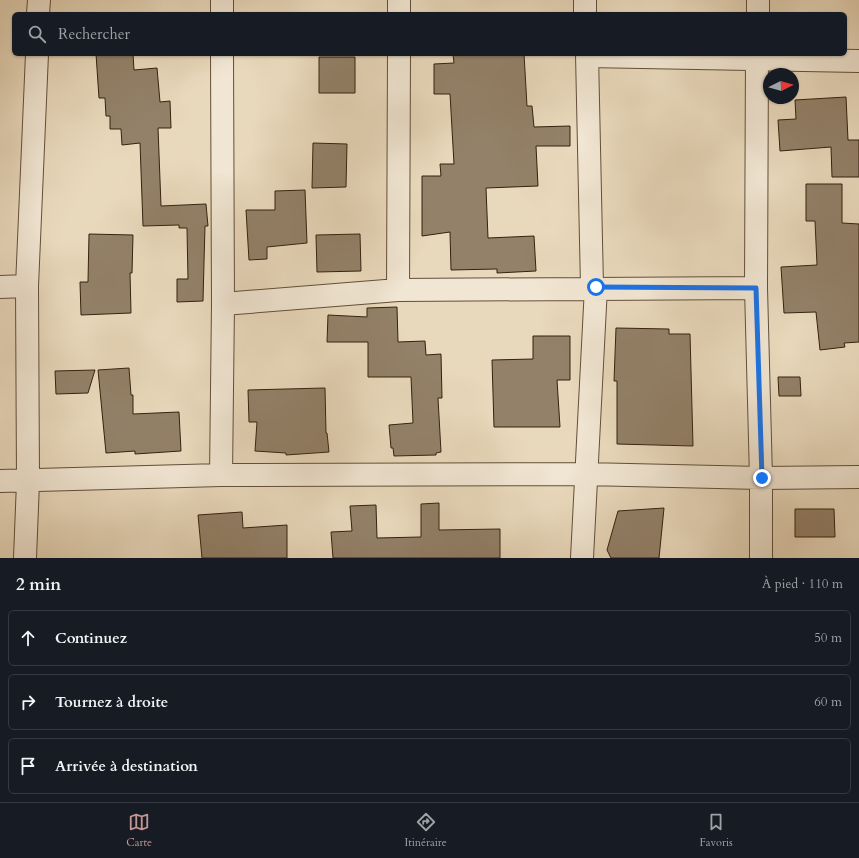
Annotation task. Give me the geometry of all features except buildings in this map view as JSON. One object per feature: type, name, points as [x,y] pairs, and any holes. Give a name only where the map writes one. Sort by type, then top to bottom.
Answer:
[{"type":"street","points":[[38,12],[39,0]]},
{"type":"street","points":[[222,0],[222,12]]},
{"type":"street","points":[[399,0],[399,12]]},
{"type":"street","points":[[585,0],[586,12]]},
{"type":"street","points":[[758,0],[758,12]]},
{"type":"street","points":[[25,558],[28,482],[27,286],[37,56]]},
{"type":"street","points":[[221,475],[223,304],[222,56]]},
{"type":"street","points":[[398,290],[399,56]]},
{"type":"street","points":[[582,558],[594,287],[587,56]]},
{"type":"street","points":[[762,558],[762,478],[756,288],[758,56],[859,61]]},
{"type":"street","points":[[0,287],[27,286]]},
{"type":"street","points":[[223,304],[398,290],[594,287],[756,288]]},
{"type":"street","points":[[0,481],[28,482],[221,475],[585,474],[762,478],[859,477]]},
{"type":"route","points":[[596,287],[756,288],[762,478]]}]
